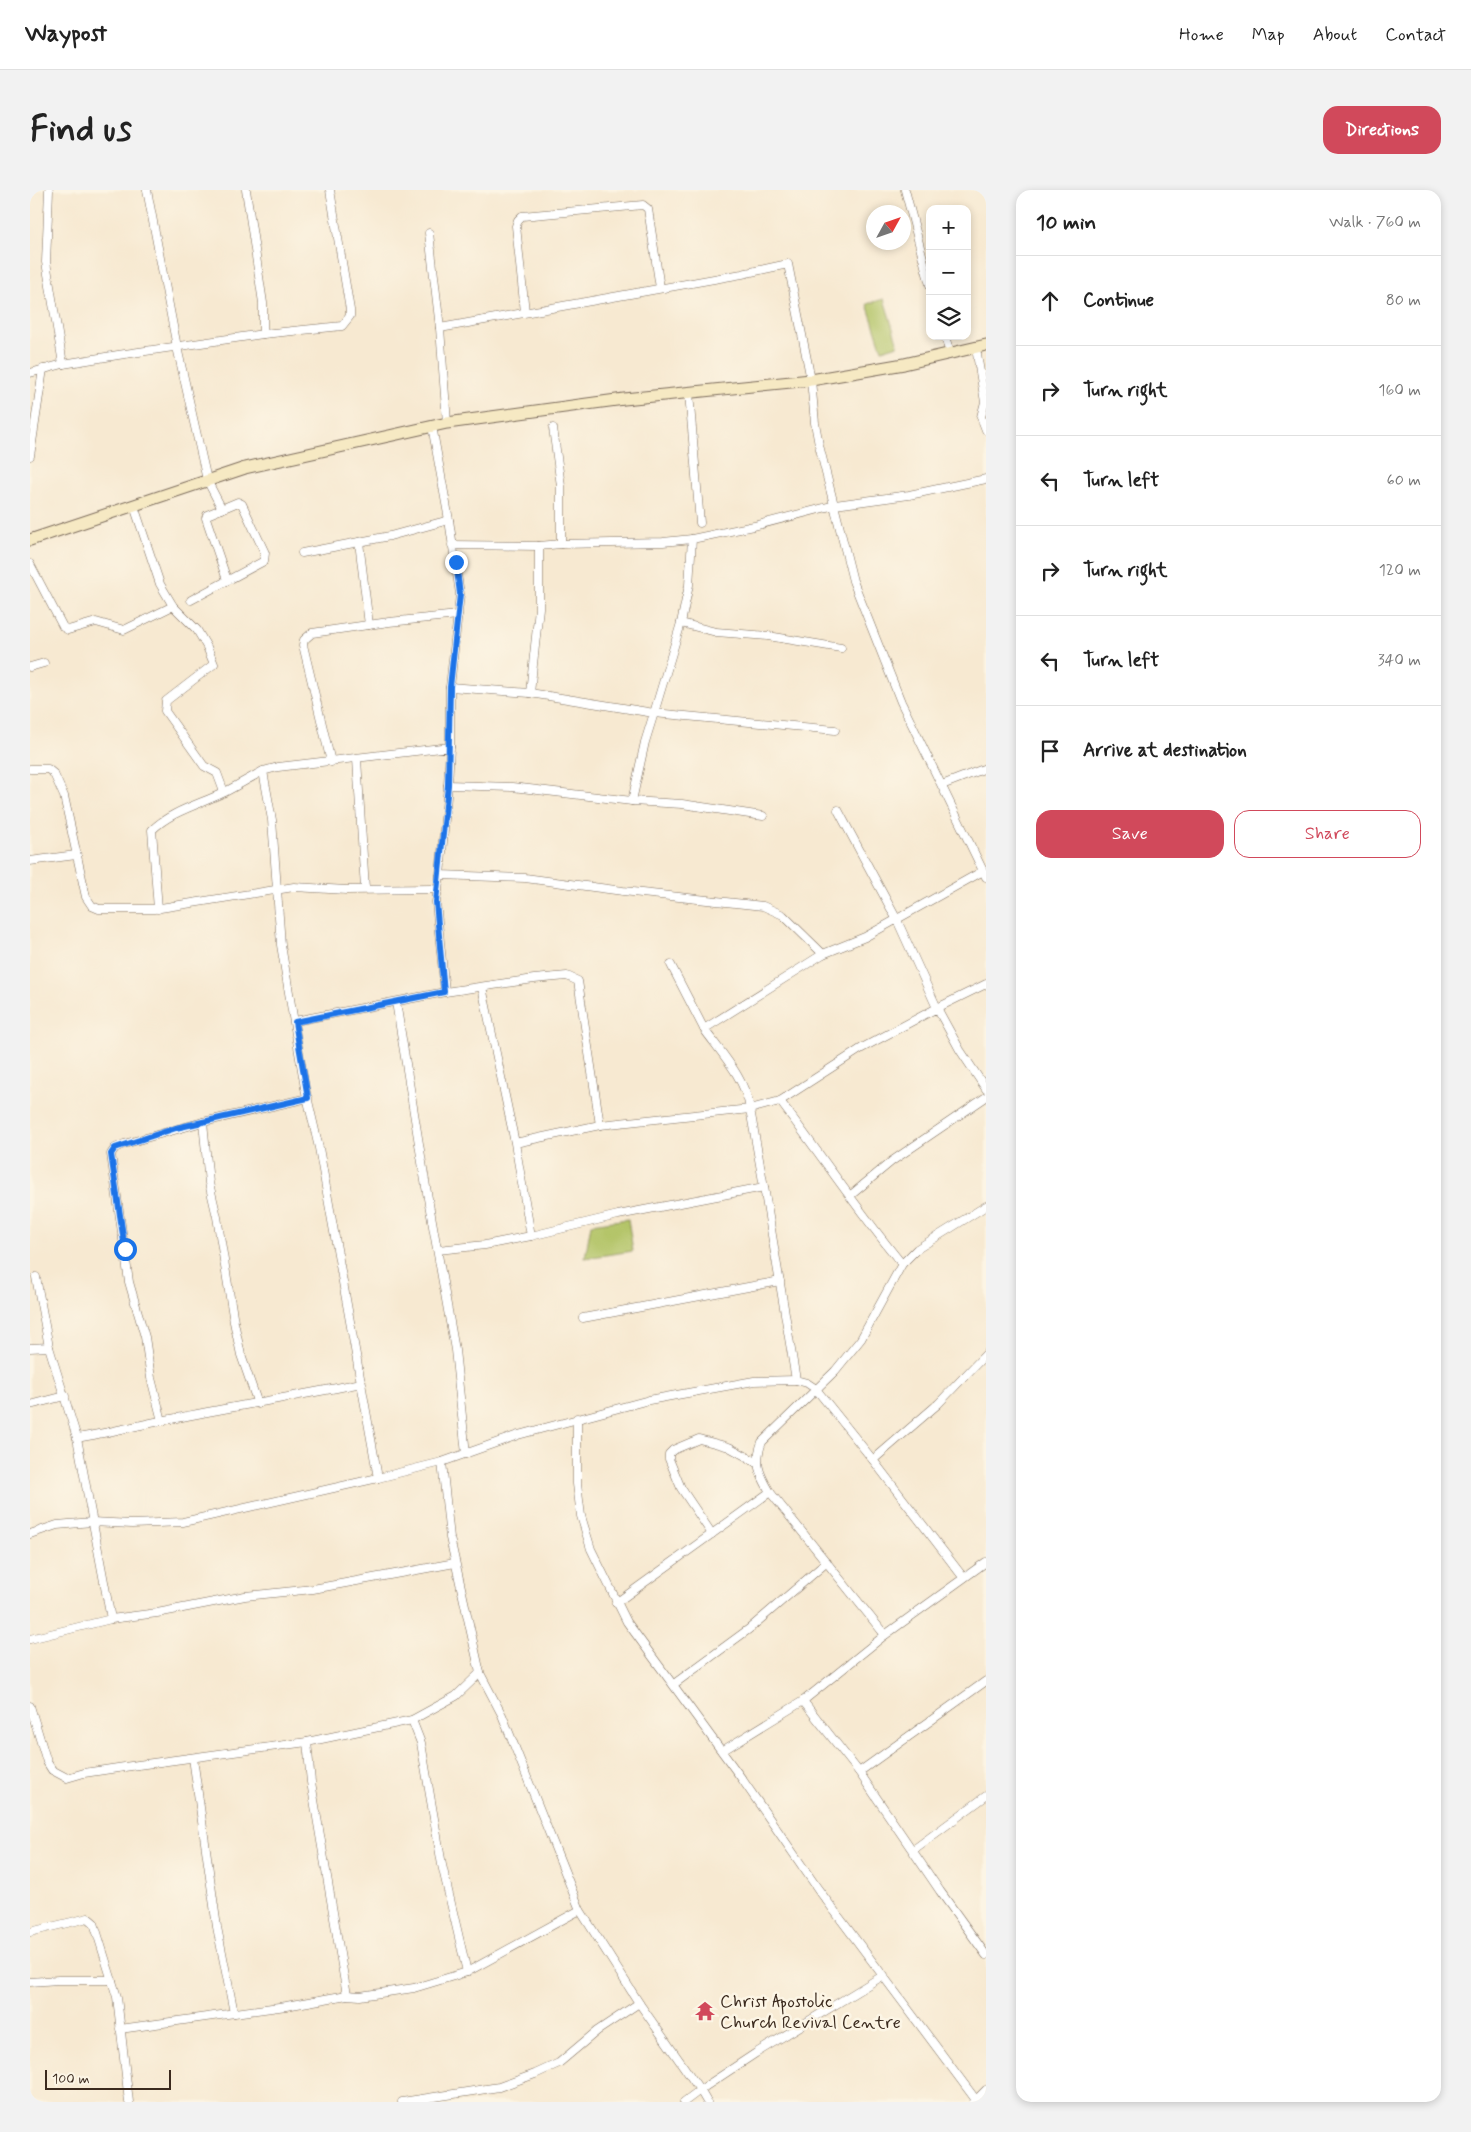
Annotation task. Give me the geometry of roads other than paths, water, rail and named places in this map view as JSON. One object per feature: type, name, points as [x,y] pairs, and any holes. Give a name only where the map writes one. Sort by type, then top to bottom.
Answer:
[{"type":"main road","points":[[30,540],[245,468],[446,423],[615,400],[811,380],[904,364],[981,347]]},
{"type":"street","points":[[49,190],[46,262],[63,364]]},
{"type":"street","points":[[147,190],[177,347],[207,480],[222,509]]},
{"type":"street","points":[[246,190],[263,303],[264,334]]},
{"type":"street","points":[[30,373],[63,364],[264,334],[342,326],[350,316],[348,290],[330,190]]},
{"type":"street","points":[[905,190],[926,271]]},
{"type":"street","points":[[525,312],[516,226],[522,216],[644,205],[648,209],[660,288]]},
{"type":"street","points":[[429,233],[440,328],[446,423]]},
{"type":"street","points":[[440,328],[788,264],[811,380],[816,430],[853,581],[902,702],[985,874],[865,937],[823,954],[704,1029]]},
{"type":"street","points":[[946,340],[950,354]]},
{"type":"street","points":[[981,347],[985,402],[981,417],[986,430]]},
{"type":"street","points":[[30,456],[43,368]]},
{"type":"street","points":[[689,393],[700,523]]},
{"type":"street","points":[[432,426],[460,594],[450,687],[448,785],[436,902],[444,992]]},
{"type":"street","points":[[553,428],[562,486],[561,544]]},
{"type":"street","points":[[452,544],[539,546],[663,542],[754,526],[835,505],[909,495],[986,479]]},
{"type":"street","points":[[191,600],[264,561],[265,553],[240,502],[235,502],[207,515],[206,522],[227,580]]},
{"type":"street","points":[[134,506],[160,584],[173,606],[197,630],[208,647],[214,664],[166,701],[165,710],[204,766],[217,773],[224,792]]},
{"type":"street","points":[[302,553],[390,536],[449,520]]},
{"type":"street","points":[[632,801],[645,742],[681,623],[689,585],[692,538]]},
{"type":"street","points":[[359,542],[369,625]]},
{"type":"street","points":[[530,693],[539,608],[539,546]]},
{"type":"street","points":[[30,564],[63,627],[68,630],[96,622],[124,630],[173,606]]},
{"type":"street","points":[[331,762],[303,645],[304,640],[312,633],[458,615]]},
{"type":"street","points":[[681,623],[716,632],[768,636],[841,648]]},
{"type":"street","points":[[30,667],[44,663]]},
{"type":"street","points":[[450,687],[530,693],[654,712],[835,730]]},
{"type":"street","points":[[158,909],[152,830],[158,824],[263,771],[278,767],[450,747]]},
{"type":"street","points":[[357,759],[360,819],[365,863],[365,889]]},
{"type":"street","points":[[942,784],[986,768]]},
{"type":"street","points":[[30,769],[48,769],[54,774],[64,796],[86,897],[92,906],[99,908],[158,909],[294,887],[348,890],[432,889],[438,891]]},
{"type":"street","points":[[263,771],[272,820],[281,945],[378,1478]]},
{"type":"street","points":[[448,785],[512,787],[632,801],[715,807],[763,816]]},
{"type":"street","points":[[838,810],[897,920],[937,1008],[960,1050],[986,1089]]},
{"type":"street","points":[[30,861],[76,855]]},
{"type":"street","points":[[440,875],[525,878],[763,906],[783,915],[823,954]]},
{"type":"street","points":[[671,965],[704,1029],[742,1081],[747,1096],[796,1380]]},
{"type":"street","points":[[295,1022],[444,992],[567,976],[578,981],[600,1125]]},
{"type":"street","points":[[515,1143],[600,1125],[750,1109],[780,1101],[862,1048],[986,984]]},
{"type":"street","points":[[482,987],[515,1143],[531,1236]]},
{"type":"street","points":[[396,1002],[455,1350],[466,1454]]},
{"type":"street","points":[[850,1195],[892,1161],[986,1097]]},
{"type":"street","points":[[162,1420],[151,1378],[145,1336],[129,1282],[111,1154],[115,1148],[124,1144],[203,1122],[308,1098]]},
{"type":"street","points":[[780,1101],[875,1231],[902,1264]]},
{"type":"street","points":[[203,1122],[209,1183],[221,1240],[234,1322],[241,1355],[258,1404]]},
{"type":"street","points":[[438,1250],[485,1245],[531,1236],[618,1214],[764,1187]]},
{"type":"street","points":[[885,1634],[770,1492],[760,1473],[758,1453],[762,1442],[835,1371],[861,1339],[902,1264],[917,1249],[986,1206]]},
{"type":"street","points":[[36,1277],[49,1348],[77,1438],[111,1618]]},
{"type":"street","points":[[583,1318],[780,1281]]},
{"type":"street","points":[[30,1348],[49,1348]]},
{"type":"street","points":[[873,1460],[938,1404],[986,1354]]},
{"type":"street","points":[[30,1534],[57,1525],[92,1522],[132,1524],[183,1522],[442,1462],[518,1435],[649,1400],[754,1381],[796,1380],[807,1383],[816,1389],[963,1577]]},
{"type":"street","points":[[77,1438],[130,1429],[162,1420],[258,1404],[362,1383]]},
{"type":"street","points":[[30,1405],[64,1396]]},
{"type":"street","points":[[577,1418],[577,1484],[581,1516],[590,1549],[616,1603],[635,1634],[674,1684],[818,1889],[884,1975],[975,2101],[986,2090]]},
{"type":"street","points":[[712,1534],[681,1488],[669,1460],[669,1454],[673,1450],[700,1439],[729,1447],[758,1463]]},
{"type":"street","points":[[442,1462],[450,1538],[480,1673],[502,1715],[580,1910],[639,2002],[700,2090],[706,2102]]},
{"type":"street","points":[[616,1603],[770,1492]]},
{"type":"street","points":[[674,1684],[749,1628],[826,1562]]},
{"type":"street","points":[[722,1751],[803,1701],[885,1634],[986,1562]]},
{"type":"street","points":[[30,1639],[111,1618],[158,1613],[245,1596],[313,1590],[455,1563]]},
{"type":"street","points":[[30,1706],[47,1762],[52,1770],[68,1778],[121,1767],[307,1742],[412,1720],[456,1696],[480,1673]]},
{"type":"street","points":[[860,1772],[986,1681]]},
{"type":"street","points":[[803,1701],[860,1772],[986,1955]]},
{"type":"street","points":[[412,1720],[421,1743],[442,1865],[467,1972]]},
{"type":"street","points":[[307,1742],[313,1791],[347,1995]]},
{"type":"street","points":[[193,1758],[217,1927],[234,2013]]},
{"type":"street","points":[[913,1850],[986,1796]]},
{"type":"street","points":[[120,2029],[347,1995],[360,1996],[414,1988],[467,1972],[580,1910]]},
{"type":"street","points":[[30,1932],[88,1918],[91,1920],[116,1997],[129,2102]]},
{"type":"street","points":[[684,2102],[763,2048],[884,1975]]},
{"type":"street","points":[[30,1982],[112,1980]]},
{"type":"street","points":[[402,2102],[499,2087],[535,2074],[559,2063],[597,2031],[639,2002]]},
{"type":"place","name":"Christ Apostolic Church Revival Centre","points":[[705,2011]]}]
